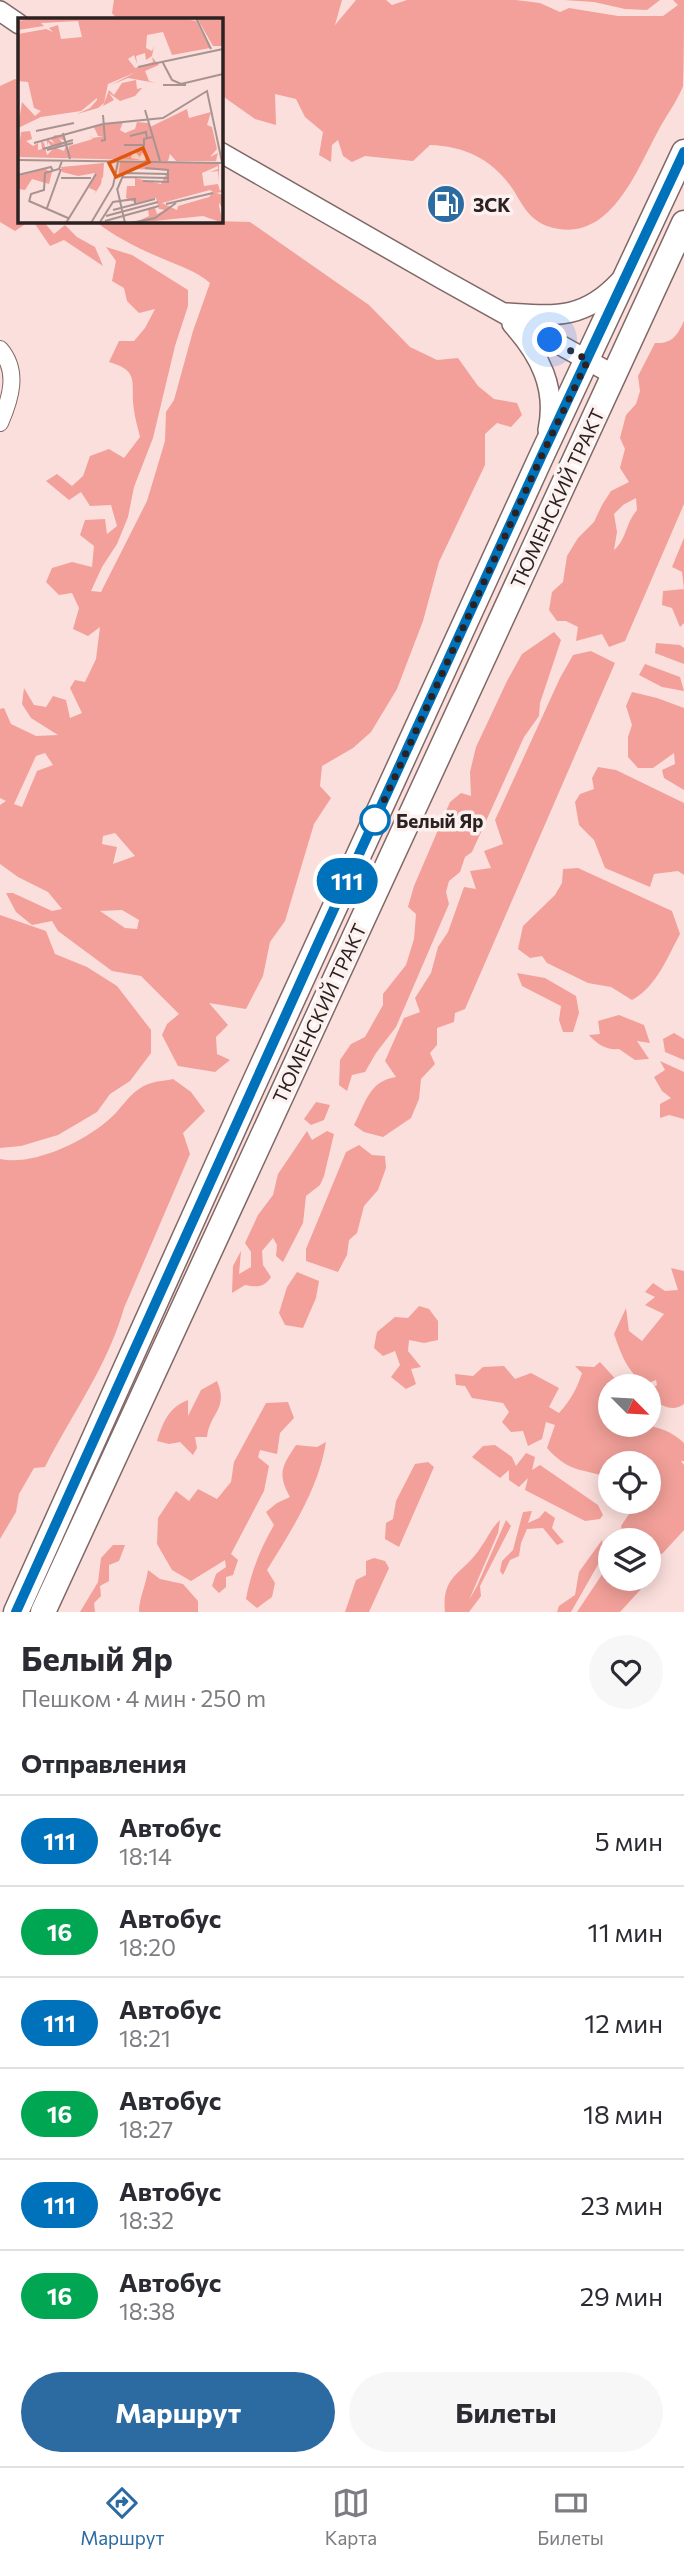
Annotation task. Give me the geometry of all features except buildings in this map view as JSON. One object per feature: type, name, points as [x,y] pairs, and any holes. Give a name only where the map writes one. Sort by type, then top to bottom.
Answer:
[{"type":"main road","name":"ТЮМЕНСКИЙ ТРАКТ","points":[[16,1612],[542,455],[684,152]]},
{"type":"main road","name":"ТЮМЕНСКИЙ ТРАКТ","points":[[43,1612],[684,223]]},
{"type":"street","points":[[0,11],[18,23]]},
{"type":"street","points":[[222,153],[614,374]]},
{"type":"street","points":[[502,313],[558,316],[572,313],[609,293],[630,269]]},
{"type":"street","points":[[502,313],[531,347],[542,364],[547,380],[551,414],[542,455]]},
{"type":"street","points":[[0,349],[8,359],[12,379],[0,423]]},
{"type":"shaded area","points":[[114,0],[342,0],[335,25],[356,0],[386,0],[392,5],[407,0],[516,0],[540,3],[560,12],[569,8],[618,16],[663,16],[678,5],[673,0],[684,0],[683,86],[617,203],[603,217],[587,226],[568,230],[547,226],[534,219],[496,169],[466,151],[430,145],[413,161],[365,156],[352,162],[343,156],[338,140],[332,145],[331,162],[319,155],[323,132],[305,117],[296,99],[275,94],[276,125],[255,119],[222,96],[222,18],[116,18],[112,13]]},
{"type":"shaded area","points":[[564,0],[660,0],[647,10]]},
{"type":"shaded area","points":[[15,79],[18,80],[18,222],[28,222],[15,231],[0,222],[0,86]]},
{"type":"shaded area","points":[[34,222],[44,222],[54,234],[65,225],[77,237],[95,247],[103,266],[64,240],[50,246]]},
{"type":"shaded area","points":[[96,222],[250,222],[369,305],[410,347],[437,360],[458,358],[478,386],[494,399],[517,403],[522,415],[511,427],[497,423],[485,434],[485,465],[439,562],[423,621],[397,689],[371,732],[353,748],[322,766],[320,786],[331,798],[314,824],[285,921],[270,942],[263,976],[246,1009],[209,1003],[228,1025],[216,1037],[217,1054],[230,1060],[215,1072],[178,1066],[162,1035],[167,1024],[179,1014],[141,976],[112,971],[58,931],[52,921],[32,925],[16,912],[6,893],[13,893],[52,911],[62,909],[48,892],[18,877],[0,864],[0,805],[6,801],[0,798],[0,709],[4,708],[11,724],[36,736],[58,735],[31,718],[22,704],[24,688],[34,705],[46,707],[53,696],[66,700],[70,718],[82,713],[70,688],[75,680],[85,682],[96,659],[100,627],[88,636],[73,629],[79,608],[72,593],[59,595],[46,582],[52,568],[72,562],[92,567],[94,546],[80,535],[85,520],[105,519],[107,534],[117,526],[111,505],[90,506],[81,492],[69,500],[46,481],[57,474],[72,486],[83,476],[90,456],[109,449],[124,458],[140,437],[134,413],[130,374],[109,362],[119,341],[134,341],[155,309],[139,313],[127,301],[124,288],[112,281],[116,261],[106,247],[132,255],[188,290],[188,306],[175,346],[153,438],[134,487],[128,517],[117,544],[91,591],[101,592],[147,501],[165,441],[166,412],[174,400],[193,331],[210,283],[193,271],[152,254]],"holes":[[[45,753],[53,765],[37,771],[22,807],[14,804],[36,756]],[[115,833],[135,856],[113,864],[117,847],[102,844],[103,836]],[[122,910],[139,920],[137,929],[125,928],[100,911]]]},
{"type":"shaded area","points":[[684,321],[684,504],[625,641],[609,647],[602,634],[576,641],[578,627],[566,621],[557,621],[549,610],[552,592],[563,582],[567,556],[578,538],[594,522],[611,491],[629,482],[620,468],[625,449],[620,438],[626,415],[636,404],[640,391],[638,376],[655,343],[670,340]],"holes":[[[636,498],[637,510],[621,541],[614,550],[617,532],[614,514]]]},
{"type":"shaded area","points":[[684,538],[684,589],[682,572],[672,567]]},
{"type":"shaded area","points":[[684,589],[684,623],[680,627],[672,608],[662,605],[663,591]]},
{"type":"shaded area","points":[[554,632],[561,640],[540,703],[539,716],[524,737],[472,852],[465,857],[460,872],[449,881],[446,892],[449,904],[396,1027],[365,1072],[352,1075],[347,1091],[339,1085],[340,1060],[351,1044],[365,1037],[383,1005],[383,994],[406,965],[414,939],[416,914],[408,907],[414,886],[450,802],[461,793],[471,796],[470,772],[476,747],[522,654]]},
{"type":"shaded area","points":[[656,643],[680,645],[684,648],[684,664],[655,653]]},
{"type":"shaded area","points":[[591,651],[615,663],[465,1009],[455,1013],[454,1022],[437,1028],[437,1045],[430,1053],[435,1064],[421,1079],[419,1099],[411,1118],[383,1137],[364,1132],[354,1125],[365,1101],[380,1083],[396,1077],[385,1061],[404,1018],[420,1012],[415,998],[431,973],[438,947],[448,932],[464,887],[476,889],[470,871],[491,868],[484,851],[503,844],[495,820],[560,678],[573,655]]},
{"type":"shaded area","points":[[645,664],[680,677],[684,691],[662,687],[639,675]]},
{"type":"shaded area","points":[[632,692],[684,708],[684,790],[664,778],[662,770],[675,764],[674,753],[653,768],[638,768],[628,757],[628,737],[632,725],[626,706]]},
{"type":"shaded area","points":[[598,767],[616,770],[684,803],[684,875],[678,871],[654,874],[650,887],[605,868],[594,840],[579,825],[575,802],[580,794],[594,789],[592,778]]},
{"type":"shaded area","points":[[578,868],[672,911],[680,934],[655,979],[632,1000],[611,987],[588,983],[547,963],[542,956],[530,958],[518,949],[523,926],[555,895],[562,883],[563,869]]},
{"type":"shaded area","points":[[0,915],[46,931],[55,954],[87,967],[117,986],[151,1030],[151,1053],[130,1081],[110,1094],[97,1112],[58,1135],[21,1146],[0,1148]]},
{"type":"shaded area","points":[[517,973],[545,978],[576,996],[579,1013],[573,1032],[563,1032],[559,1020],[561,1006],[522,986]]},
{"type":"shaded area","points":[[619,1015],[644,1025],[650,1043],[637,1041],[649,1059],[635,1060],[619,1049],[602,1046],[589,1035],[600,1034],[598,1021]]},
{"type":"shaded area","points":[[674,1033],[684,1039],[684,1060],[665,1052],[663,1039]]},
{"type":"shaded area","points":[[660,1061],[684,1072],[684,1119],[669,1115],[660,1118],[660,1104],[671,1098],[662,1091],[654,1077],[665,1070]]},
{"type":"shaded area","points":[[173,1079],[191,1092],[205,1111],[183,1133],[190,1154],[109,1349],[45,1467],[34,1468],[19,1494],[16,1512],[0,1539],[0,1159],[27,1159],[70,1145],[106,1122],[140,1088]]},
{"type":"shaded area","points":[[316,1102],[330,1105],[324,1120],[311,1125],[304,1119]]},
{"type":"shaded area","points":[[307,1131],[312,1140],[327,1131],[334,1134],[320,1185],[306,1196],[303,1223],[283,1262],[276,1256],[277,1245],[273,1238],[262,1251],[263,1265],[271,1277],[266,1283],[260,1286],[245,1285],[232,1293],[233,1266],[241,1251],[239,1274],[251,1267],[251,1252],[245,1243],[258,1215],[273,1195],[278,1174]]},
{"type":"shaded area","points":[[359,1145],[372,1155],[385,1156],[386,1168],[378,1190],[364,1206],[357,1233],[349,1240],[347,1255],[338,1272],[306,1261],[306,1249],[346,1152]]},
{"type":"shaded area","points":[[671,1268],[684,1271],[684,1404],[671,1408],[662,1405],[662,1374],[634,1374],[625,1362],[614,1334],[626,1308],[629,1331],[642,1341],[664,1314],[645,1305],[655,1297],[645,1292],[653,1283],[665,1291],[678,1290]]},
{"type":"shaded area","points":[[297,1272],[319,1281],[316,1298],[303,1328],[285,1325],[279,1313],[287,1287]]},
{"type":"shaded area","points":[[419,1306],[429,1309],[438,1321],[438,1340],[424,1343],[409,1340],[408,1351],[421,1367],[411,1369],[416,1384],[406,1389],[391,1377],[400,1365],[395,1351],[383,1356],[374,1348],[377,1332],[395,1317],[408,1318]]},
{"type":"shaded area","points":[[600,1362],[611,1374],[598,1374],[598,1437],[662,1437],[662,1429],[684,1443],[684,1461],[681,1461],[684,1465],[684,1530],[662,1554],[661,1528],[621,1526],[629,1514],[661,1514],[661,1451],[598,1451],[598,1474],[570,1467],[547,1448],[555,1425],[546,1422],[542,1439],[528,1446],[523,1431],[511,1432],[502,1422],[509,1412],[503,1403],[472,1398],[465,1386],[456,1385],[455,1374],[473,1376],[483,1367],[504,1366],[515,1379],[531,1373],[559,1388],[549,1407],[559,1413],[580,1379],[582,1373],[575,1366],[594,1367]]},
{"type":"shaded area","points":[[217,1381],[220,1404],[207,1437],[195,1437],[197,1448],[193,1455],[180,1442],[169,1444],[157,1441],[171,1411],[188,1400],[188,1416],[201,1390]]},
{"type":"shaded area","points":[[288,1402],[294,1418],[280,1433],[277,1454],[260,1450],[258,1457],[269,1466],[264,1491],[231,1554],[238,1560],[233,1575],[226,1577],[226,1587],[219,1593],[212,1586],[216,1574],[226,1567],[225,1560],[191,1581],[172,1570],[157,1544],[158,1518],[176,1491],[189,1501],[198,1489],[217,1499],[231,1482],[234,1462],[266,1403]]},
{"type":"shaded area","points":[[326,1442],[311,1492],[267,1570],[275,1583],[272,1597],[257,1608],[246,1599],[257,1561],[274,1525],[266,1512],[290,1497],[282,1476],[287,1459],[296,1445],[317,1447]]},
{"type":"shaded area","points":[[495,1445],[512,1457],[516,1466],[526,1453],[535,1457],[532,1470],[540,1465],[598,1505],[598,1514],[603,1515],[600,1519],[585,1521],[525,1490],[528,1478],[519,1487],[509,1480],[509,1470],[500,1478],[472,1457],[483,1446]]},
{"type":"shaded area","points":[[428,1462],[434,1467],[399,1547],[385,1539],[386,1523],[393,1519],[396,1501],[415,1464]]},
{"type":"shaded area","points":[[532,1511],[528,1523],[539,1518],[545,1511],[555,1518],[552,1528],[564,1542],[557,1545],[543,1528],[527,1529],[519,1556],[510,1560],[503,1575],[500,1571],[502,1561],[513,1550],[523,1512]]},
{"type":"shaded area","points":[[500,1520],[498,1533],[469,1600],[506,1520],[511,1526],[480,1586],[481,1596],[469,1612],[445,1612],[445,1599],[450,1582],[474,1556]]},
{"type":"shaded area","points":[[113,1545],[125,1545],[119,1561],[109,1565],[109,1581],[100,1586],[101,1596],[94,1603],[95,1612],[80,1612],[98,1582],[101,1558]]},
{"type":"shaded area","points":[[598,1546],[598,1565],[571,1612],[557,1612],[559,1606],[575,1595],[579,1572]]},
{"type":"shaded area","points":[[374,1558],[385,1561],[389,1568],[369,1612],[345,1612],[356,1580],[366,1575],[366,1561]]},
{"type":"shaded area","points":[[148,1570],[160,1579],[183,1584],[198,1601],[198,1612],[139,1612]]},
{"type":"shaded area","points":[[598,1580],[598,1591],[639,1591],[620,1612],[577,1612]]},
{"type":"bus line","name":"111","points":[[16,1612],[316,948],[684,152]]},
{"type":"place","name":"ЗСК","points":[[446,204]]},
{"type":"place","name":"Белый Яр","points":[[375,820]]},
{"type":"route","points":[[375,820],[372,827],[588,360],[550,340]]}]
